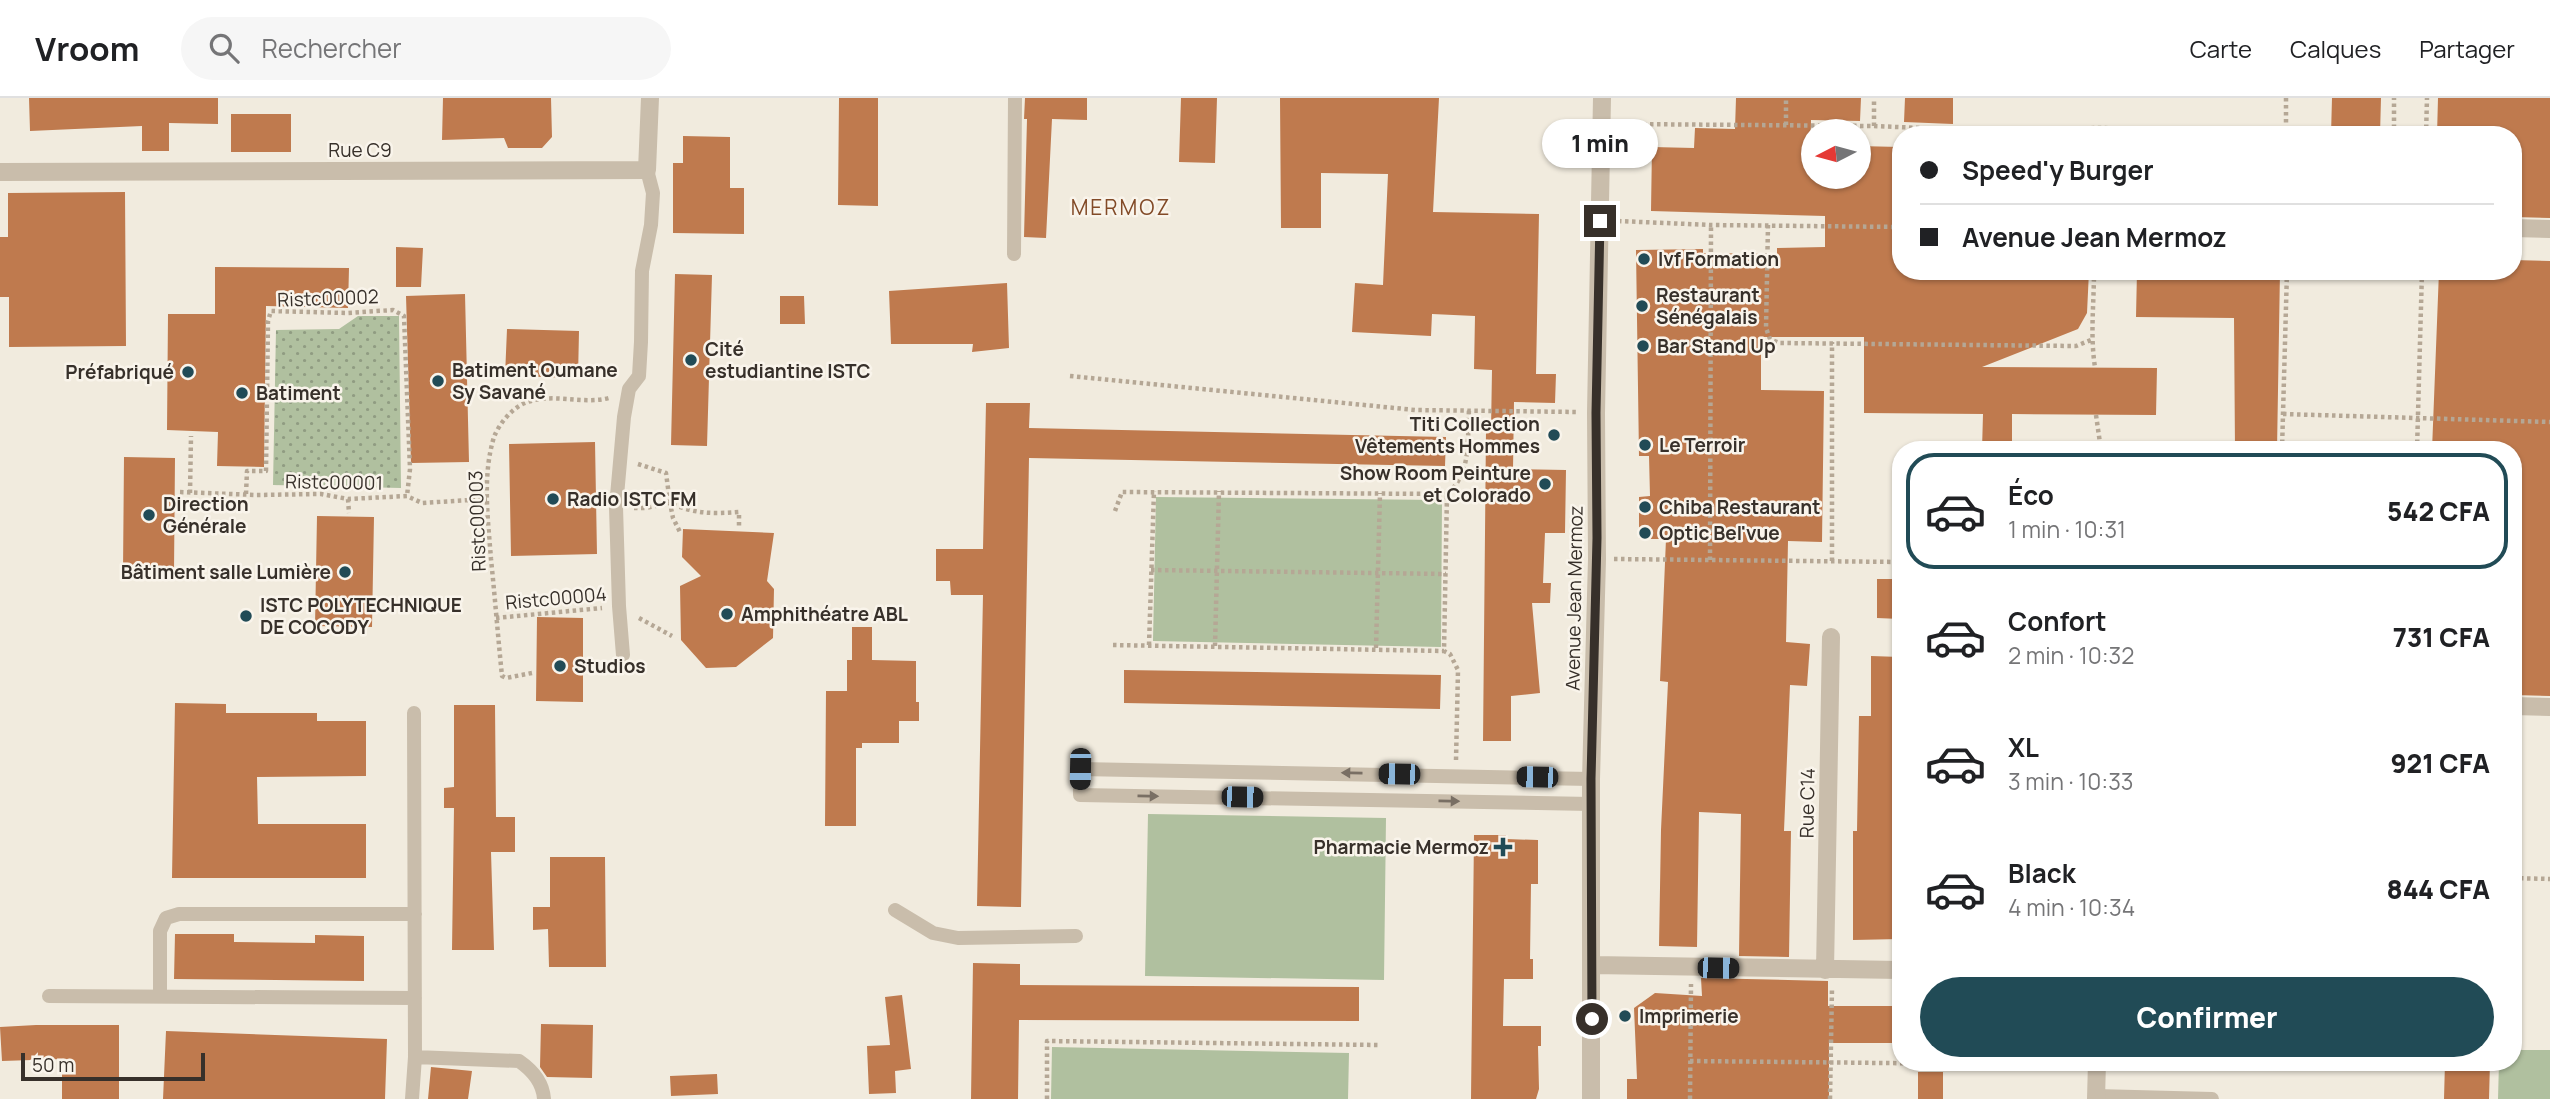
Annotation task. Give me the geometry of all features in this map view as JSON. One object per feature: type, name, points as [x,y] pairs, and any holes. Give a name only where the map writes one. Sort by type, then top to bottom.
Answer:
[{"type":"street","points":[[648,170],[650,98]]},
{"type":"street","name":"Avenue Jean Mermoz","points":[[1591,1099],[1591,779],[1597,559],[1596,413],[1602,98]]},
{"type":"street","name":"Rue C9","points":[[0,172],[648,170]]},
{"type":"street","points":[[2522,228],[2550,229]]},
{"type":"street","name":"Rue C14","points":[[1828,970],[1830,637]]},
{"type":"street","points":[[2522,706],[2550,707]]},
{"type":"street","points":[[1592,965],[1892,970]]},
{"type":"street","points":[[2096,1097],[2097,1071]]},
{"type":"lane","points":[[1014,254],[1015,98]]},
{"type":"lane","points":[[623,655],[616,507],[624,417],[629,389],[639,376],[642,271],[651,225],[653,193],[648,170]]},
{"type":"lane","points":[[412,1099],[415,1057],[414,713]]},
{"type":"lane","points":[[1591,779],[1080,769],[1080,795],[1591,804]]},
{"type":"lane","points":[[895,910],[933,933],[958,938],[1076,936]]},
{"type":"lane","points":[[160,995],[160,931],[166,918],[179,914],[415,914]]},
{"type":"lane","points":[[49,996],[415,998]]},
{"type":"lane","points":[[415,1057],[519,1061],[532,1070],[543,1091],[544,1099]]},
{"type":"lane","points":[[2096,1097],[2212,1099]]},
{"type":"path","points":[[1786,98],[1786,125]]},
{"type":"path","points":[[1874,98],[1874,126]]},
{"type":"path","points":[[2286,98],[2286,126]]},
{"type":"path","points":[[2394,98],[2394,126]]},
{"type":"path","points":[[2426,126],[2427,98]]},
{"type":"path","points":[[1601,124],[1892,127]]},
{"type":"path","points":[[1600,221],[1892,227]]},
{"type":"path","points":[[1710,560],[1711,225]]},
{"type":"path","points":[[1768,225],[1766,328],[1770,339],[1779,343],[2076,346],[2091,340]]},
{"type":"path","points":[[2094,280],[2094,329],[2091,340],[2095,368]]},
{"type":"path","points":[[2282,441],[2287,280]]},
{"type":"path","points":[[2417,441],[2422,280]]},
{"type":"path","name":"Ristc00002","points":[[246,494],[247,471],[266,471],[268,321],[271,311],[347,313],[393,310],[404,316],[410,469],[407,496]]},
{"type":"path","points":[[1832,342],[1832,561]]},
{"type":"path","points":[[1069,376],[1415,410],[1596,413]]},
{"type":"path","name":"Ristc00003","points":[[532,673],[506,678],[502,676],[486,499],[495,434],[512,410],[524,403],[539,399],[593,402],[629,389]]},
{"type":"path","points":[[1115,511],[1122,492],[1447,494],[1458,485],[1466,468],[1469,410]]},
{"type":"path","points":[[2283,414],[2550,422]]},
{"type":"path","points":[[2096,415],[2100,441]]},
{"type":"path","points":[[190,493],[191,436]]},
{"type":"path","points":[[620,463],[641,464],[666,473],[673,518],[680,532]]},
{"type":"path","points":[[1150,645],[1154,491]]},
{"type":"path","points":[[1215,646],[1219,491]]},
{"type":"path","name":"Ristc00001","points":[[180,492],[321,494],[348,499],[407,496],[422,503],[486,499]]},
{"type":"path","points":[[1376,648],[1380,493]]},
{"type":"path","points":[[1444,651],[1447,494]]},
{"type":"path","points":[[348,499],[349,513]]},
{"type":"path","points":[[616,507],[646,508],[670,503],[691,512],[739,512],[740,527]]},
{"type":"path","points":[[1597,559],[1892,562]]},
{"type":"path","points":[[1151,570],[1446,574]]},
{"type":"path","points":[[619,606],[672,636]]},
{"type":"path","name":"Ristc00004","points":[[496,618],[619,606]]},
{"type":"path","points":[[1113,645],[1444,651],[1450,654],[1458,670],[1455,775]]},
{"type":"path","points":[[2522,878],[2550,879]]},
{"type":"path","points":[[1690,1099],[1691,967]]},
{"type":"path","points":[[1828,970],[1830,1099]]},
{"type":"path","points":[[1046,1099],[1047,1041],[1378,1045]]},
{"type":"path","points":[[1690,1061],[1892,1062]]},
{"type":"green space","points":[[358,316],[399,316],[401,488],[273,485],[276,330],[339,329]]},
{"type":"green space","points":[[1156,497],[1442,500],[1441,647],[1153,641]]},
{"type":"green space","points":[[1148,814],[1386,818],[1384,980],[1145,976]]},
{"type":"green space","points":[[1052,1047],[1349,1053],[1348,1099],[1051,1099]]},
{"type":"green space","points":[[2522,1050],[2550,1050],[2550,1099],[2498,1099],[2499,1071],[2522,1071]]},
{"type":"building","points":[[29,98],[218,98],[218,124],[169,123],[169,151],[142,151],[142,126],[30,131]]},
{"type":"building","points":[[443,98],[551,98],[552,137],[542,148],[508,148],[504,138],[442,140]]},
{"type":"building","points":[[839,98],[878,98],[878,206],[838,205]]},
{"type":"building","points":[[1025,98],[1087,98],[1087,120],[1052,119],[1046,238],[1024,237],[1027,119],[1024,119]]},
{"type":"building","points":[[1181,98],[1217,98],[1215,163],[1179,162]]},
{"type":"building","points":[[1280,98],[1439,98],[1433,212],[1539,214],[1536,374],[1556,374],[1555,403],[1514,402],[1513,469],[1566,470],[1565,533],[1545,533],[1543,583],[1551,583],[1550,603],[1532,603],[1540,693],[1511,696],[1511,741],[1483,741],[1486,430],[1491,430],[1492,370],[1474,369],[1475,316],[1432,314],[1431,336],[1352,332],[1355,283],[1383,285],[1388,174],[1321,173],[1321,228],[1281,228]]},
{"type":"building","points":[[1736,98],[1861,98],[1860,119],[1801,119],[1801,189],[1871,189],[1871,146],[1892,147],[1892,280],[2089,280],[2087,313],[2078,329],[1982,367],[2157,368],[2156,415],[2012,414],[2012,441],[1982,441],[1983,414],[1864,413],[1864,337],[1761,337],[1761,390],[1824,391],[1822,542],[1788,541],[1786,642],[1810,644],[1807,686],[1790,685],[1784,831],[1791,831],[1789,957],[1739,956],[1741,814],[1699,812],[1697,947],[1659,946],[1668,682],[1660,681],[1666,539],[1639,539],[1639,497],[1650,496],[1649,456],[1639,456],[1636,250],[1703,249],[1703,253],[1777,254],[1777,248],[1825,247],[1825,216],[1651,211],[1652,147],[1694,148],[1695,128],[1735,129]]},
{"type":"building","points":[[1905,98],[1953,98],[1953,124],[1904,122]]},
{"type":"building","points":[[2332,98],[2381,98],[2380,126],[2331,126]]},
{"type":"building","points":[[2438,98],[2550,98],[2550,218],[2522,217],[2522,126],[2437,126]]},
{"type":"building","points":[[231,114],[291,114],[291,152],[231,152]]},
{"type":"building","points":[[683,136],[730,137],[730,188],[744,188],[744,234],[673,233],[673,163],[683,163]]},
{"type":"building","points":[[125,192],[126,346],[9,347],[9,297],[0,297],[0,237],[8,237],[8,193]]},
{"type":"building","points":[[396,247],[423,248],[421,287],[396,287]]},
{"type":"building","points":[[2522,260],[2550,261],[2550,696],[2522,695],[2522,441],[2432,441],[2439,280],[2522,280]]},
{"type":"building","points":[[215,267],[349,268],[348,308],[266,306],[264,467],[217,466],[218,432],[167,430],[168,314],[215,314]]},
{"type":"building","name":"Cité estudiantine ISTC","points":[[675,274],[712,275],[707,446],[671,445]]},
{"type":"building","points":[[2137,280],[2280,280],[2277,441],[2235,441],[2234,318],[2136,317]]},
{"type":"building","points":[[1007,283],[1009,348],[972,352],[973,344],[891,344],[889,291]]},
{"type":"building","name":"Batiment Oumane Sy Savané","points":[[465,294],[469,462],[411,463],[406,296]]},
{"type":"building","points":[[780,296],[804,296],[805,324],[780,324]]},
{"type":"building","points":[[507,329],[579,331],[578,378],[505,376]]},
{"type":"building","points":[[986,403],[1030,403],[1029,428],[1446,437],[1445,466],[1029,458],[1021,907],[977,906],[983,595],[951,595],[950,581],[936,581],[936,549],[983,549]]},
{"type":"building","name":"Radio ISTC FM","points":[[595,442],[597,554],[511,556],[509,444]]},
{"type":"building","name":"Direction Générale","points":[[124,457],[175,458],[174,572],[123,572]]},
{"type":"building","name":"Bâtiment salle Lumière","points":[[317,516],[374,517],[372,627],[315,626]]},
{"type":"building","name":"Amphithéatre ABL","points":[[683,529],[774,533],[767,581],[774,589],[773,638],[736,667],[706,668],[681,640],[680,586],[701,576],[682,557]]},
{"type":"building","points":[[1877,579],[1892,579],[1892,619],[1877,618]]},
{"type":"building","name":"Studios","points":[[537,617],[583,618],[583,702],[536,701]]},
{"type":"building","points":[[852,627],[872,627],[872,660],[916,661],[919,721],[899,721],[899,743],[862,743],[862,748],[856,748],[856,826],[825,826],[826,691],[847,691],[847,660],[852,660]]},
{"type":"building","points":[[1871,656],[1892,657],[1892,939],[1853,940],[1853,831],[1857,831],[1859,716],[1871,716]]},
{"type":"building","points":[[1124,670],[1441,675],[1440,709],[1124,703]]},
{"type":"building","points":[[175,703],[226,704],[226,713],[317,713],[317,721],[366,721],[366,776],[257,777],[258,824],[366,824],[366,878],[172,878]]},
{"type":"building","points":[[454,705],[495,705],[496,817],[515,817],[515,852],[491,852],[494,950],[452,950],[454,808],[444,808],[444,788],[454,787]]},
{"type":"building","points":[[1474,835],[1506,835],[1506,839],[1538,840],[1538,884],[1531,884],[1530,959],[1533,959],[1533,979],[1504,979],[1503,1026],[1541,1026],[1541,1046],[1538,1046],[1539,1089],[1536,1099],[1471,1099]]},
{"type":"building","points":[[550,857],[605,857],[606,967],[549,967],[548,929],[533,930],[533,907],[550,907]]},
{"type":"building","points":[[175,934],[234,934],[234,942],[315,943],[315,935],[364,936],[364,981],[174,979]]},
{"type":"building","points":[[973,963],[1020,964],[1020,985],[1359,987],[1359,1021],[1019,1020],[1018,1099],[971,1099]]},
{"type":"building","points":[[1701,978],[1828,981],[1828,1006],[1892,1006],[1892,1043],[1829,1043],[1829,1099],[1627,1099],[1627,1079],[1637,1079],[1634,1008],[1655,993],[1702,996]]},
{"type":"building","points":[[902,995],[911,1069],[895,1071],[896,1093],[869,1094],[867,1046],[890,1045],[885,997]]},
{"type":"building","points":[[541,1024],[593,1025],[592,1078],[547,1077],[540,1067]]},
{"type":"building","points":[[119,1025],[119,1099],[62,1099],[62,1059],[2,1061],[0,1027]]},
{"type":"building","points":[[166,1031],[387,1039],[385,1099],[163,1099]]},
{"type":"building","points":[[431,1067],[472,1071],[468,1099],[428,1099]]},
{"type":"building","points":[[2445,1071],[2490,1071],[2489,1099],[2444,1099]]},
{"type":"building","points":[[1918,1072],[1943,1072],[1943,1099],[1918,1099]]},
{"type":"building","points":[[717,1074],[718,1094],[671,1096],[670,1076]]},
{"type":"place","name":"lvf Formation","points":[[1644,259]]},
{"type":"place","name":"Restaurant Sénégalais","points":[[1642,306]]},
{"type":"place","name":"Bar Stand Up","points":[[1643,346]]},
{"type":"place","name":"Cité estudiantine ISTC","points":[[691,360]]},
{"type":"place","name":"Préfabriqué","points":[[188,372]]},
{"type":"place","name":"Batiment Oumane Sy Savané","points":[[438,381]]},
{"type":"place","name":"Batiment","points":[[242,393]]},
{"type":"place","name":"Titi Collection Vêtements Hommes","points":[[1554,435]]},
{"type":"place","name":"Le Terroir","points":[[1645,445]]},
{"type":"place","name":"Show Room Peinture et Colorado","points":[[1545,484]]},
{"type":"place","name":"Radio ISTC FM","points":[[553,499]]},
{"type":"place","name":"Chiba Restaurant","points":[[1645,507]]},
{"type":"place","name":"Direction Générale","points":[[149,515]]},
{"type":"place","name":"Optic Bel'vue","points":[[1645,533]]},
{"type":"place","name":"Bâtiment salle Lumière","points":[[345,572]]},
{"type":"place","name":"Amphithéatre ABL","points":[[727,614]]},
{"type":"place","name":"ISTC POLYTECHNIQUE DE COCODY","points":[[246,616]]},
{"type":"place","name":"Studios","points":[[560,666]]},
{"type":"place","name":"Pharmacie Mermoz","points":[[1503,847]]},
{"type":"place","name":"Imprimerie","points":[[1625,1016]]},
{"type":"district","name":"MERMOZ","points":[[1121,208]]},
{"type":"route","points":[[1592,1019],[1591,779],[1597,538],[1596,413],[1600,221]]}]
